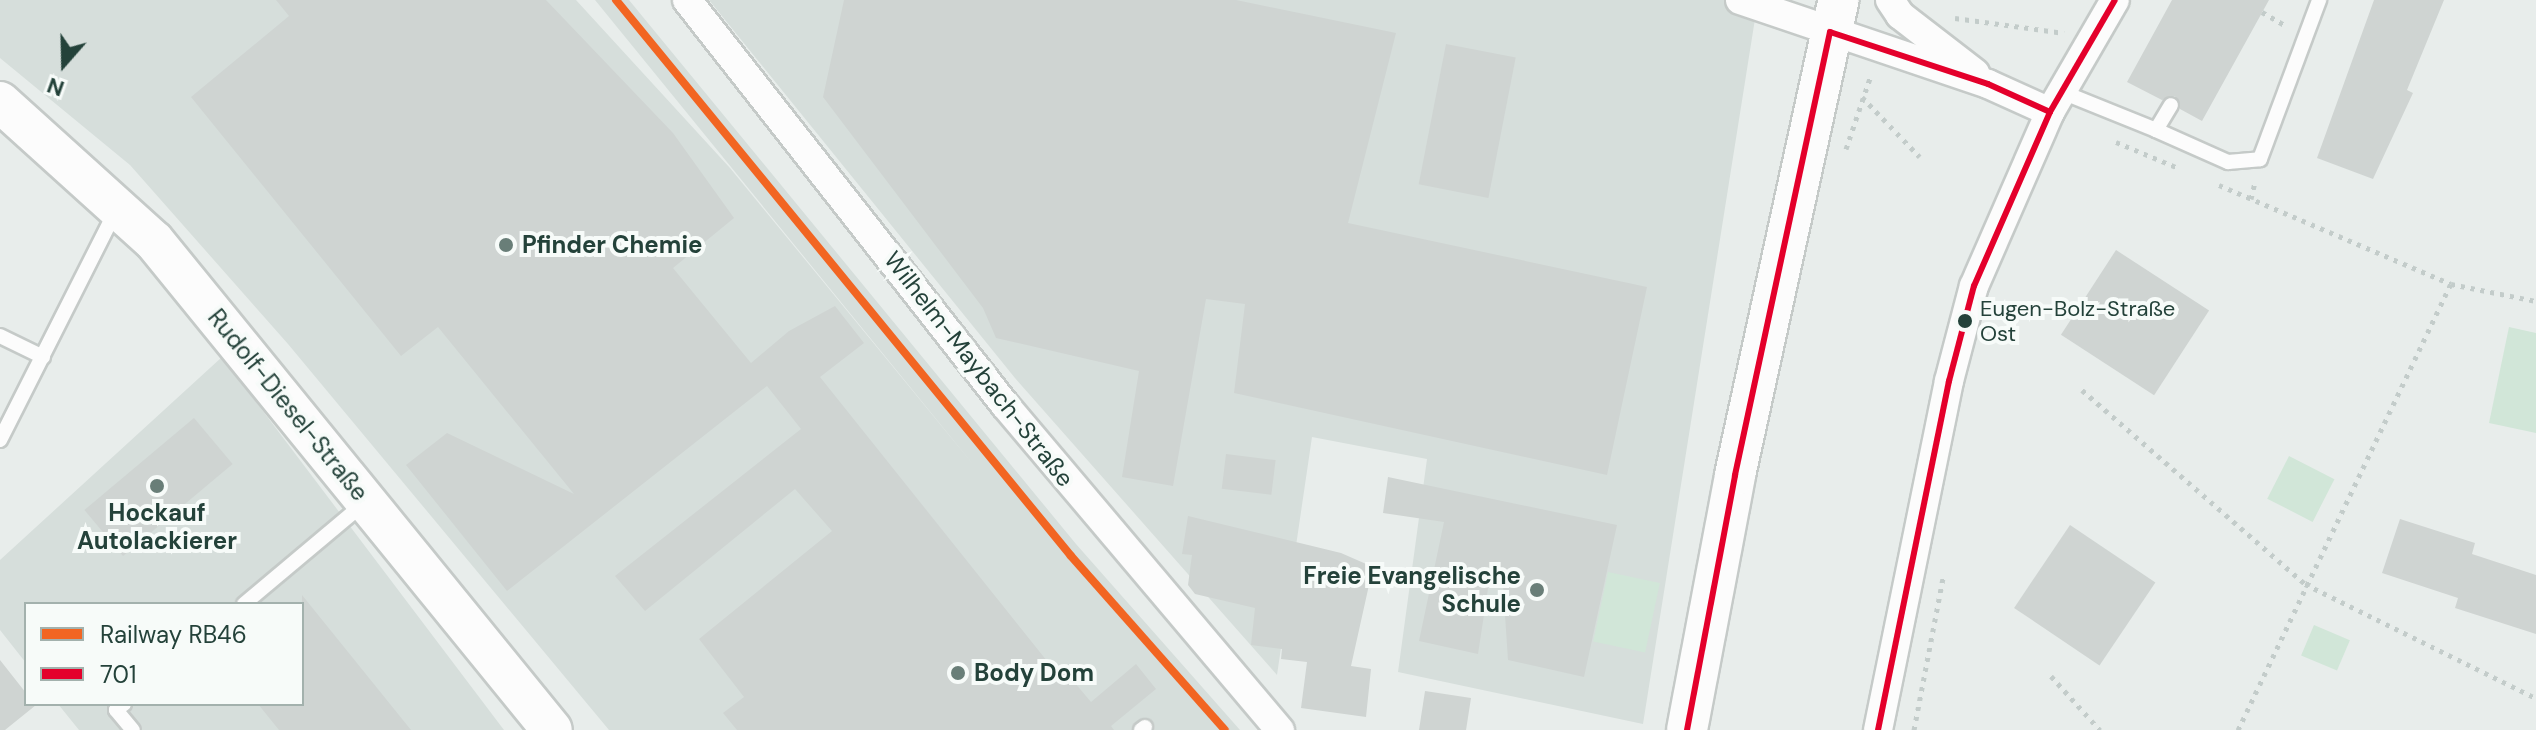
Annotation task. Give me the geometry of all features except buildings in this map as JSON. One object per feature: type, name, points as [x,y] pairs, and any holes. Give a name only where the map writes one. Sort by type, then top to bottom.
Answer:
[{"type":"street","name":"Wilhelm-Maybach-Straße","points":[[687,0],[1005,405],[1280,730]]},
{"type":"street","points":[[1740,0],[1834,16],[1988,84],[2056,102]]},
{"type":"street","points":[[1890,0],[1900,15],[1988,84]]},
{"type":"street","points":[[1878,730],[1949,381],[1974,286],[2056,102],[2115,0]]},
{"type":"street","points":[[1687,730],[1735,475],[1834,16]]},
{"type":"street","name":"Rudolf-Diesel-Straße","points":[[0,102],[154,241],[552,730]]},
{"type":"lane","points":[[2056,102],[2156,130],[2228,162],[2260,159],[2319,0]]},
{"type":"lane","points":[[2156,130],[2171,105]]},
{"type":"lane","points":[[0,440],[118,207]]},
{"type":"lane","points":[[0,336],[43,357]]},
{"type":"lane","points":[[246,602],[367,501]]},
{"type":"lane","points":[[121,706],[116,710],[133,730]]},
{"type":"path","points":[[1952,17],[2007,29],[2062,32],[2086,51]]},
{"type":"path","points":[[1862,97],[1920,157]]},
{"type":"path","points":[[2109,139],[2180,169]]},
{"type":"path","points":[[2208,181],[2451,284],[2536,301]]},
{"type":"path","points":[[2238,730],[2305,584],[2451,284]]},
{"type":"path","points":[[2082,390],[2305,584],[2536,698]]},
{"type":"path","points":[[1914,730],[1945,566]]},
{"type":"path","points":[[2051,676],[2100,730]]},
{"type":"shaded area","points":[[0,0],[576,0],[730,168],[976,468],[595,0],[629,0],[1076,544],[1240,730],[609,730],[288,344],[130,165],[0,58]]},
{"type":"shaded area","points":[[709,0],[1758,0],[1643,724],[1398,672],[1427,459],[1312,437],[1277,675],[1015,378]]},
{"type":"shaded area","points":[[222,357],[504,730],[79,730],[60,706],[304,706],[304,602],[24,602],[24,660],[0,630],[0,560]]},
{"type":"green space","points":[[2509,327],[2536,333],[2536,433],[2489,423]]},
{"type":"green space","points":[[2289,456],[2334,479],[2313,522],[2267,499]]},
{"type":"green space","points":[[1608,572],[1660,583],[1645,652],[1593,641]]},
{"type":"green space","points":[[2314,625],[2350,640],[2337,671],[2301,655]]},
{"type":"rail line","name":"RB46","points":[[616,0],[1071,556],[1225,730]]},
{"type":"transit line","name":"701","points":[[1878,730],[1949,381],[1974,286],[2050,112],[2115,0]]},
{"type":"transit line","name":"701","points":[[1687,730],[1735,475],[1830,32],[1988,84],[2050,112]]},
{"type":"place","name":"Pfinder Chemie","points":[[506,245]]},
{"type":"place","name":"Eugen-Bolz-Straße Ost","points":[[1965,321]]},
{"type":"place","name":"Hockauf Autolackierer","points":[[157,486]]},
{"type":"place","name":"Freie Evangelische Schule","points":[[1537,590]]},
{"type":"place","name":"Body Dom","points":[[958,673]]}]
